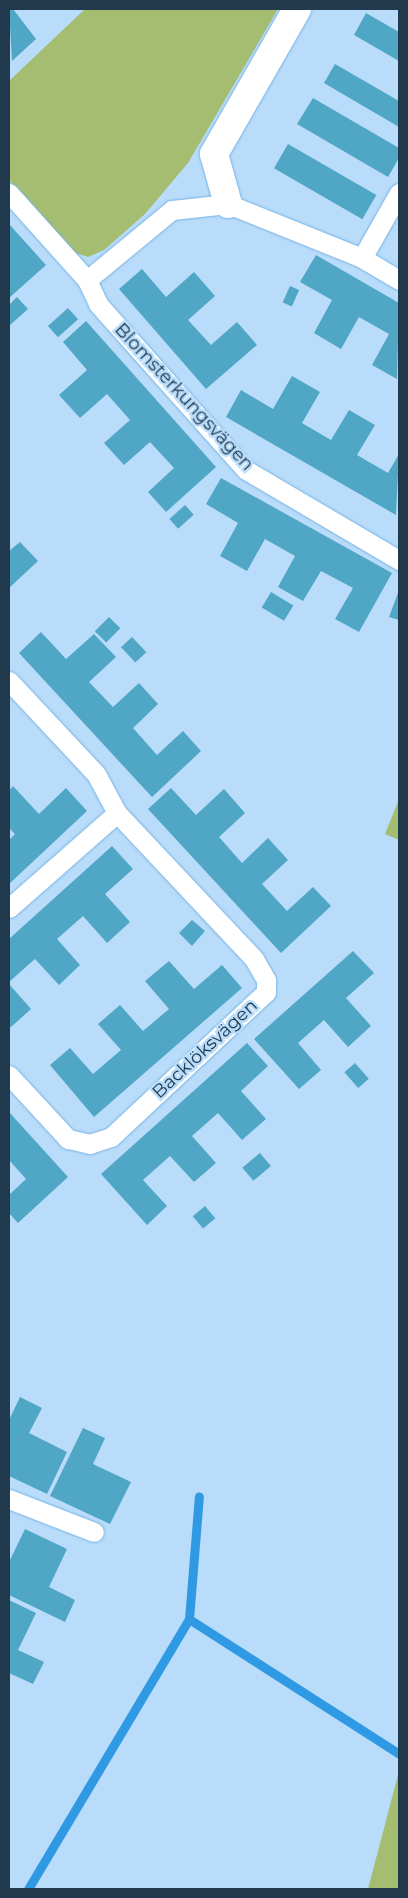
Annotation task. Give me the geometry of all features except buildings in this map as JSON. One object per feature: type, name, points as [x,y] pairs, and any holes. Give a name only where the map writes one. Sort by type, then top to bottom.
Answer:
[{"type":"street","points":[[228,204],[214,154],[297,9]]},
{"type":"lane","name":"Blomsterkungsvägen","points":[[9,193],[87,280],[98,304],[246,470],[399,560]]},
{"type":"lane","points":[[362,258],[399,193]]},
{"type":"lane","points":[[87,280],[172,210],[228,204],[362,258],[399,280]]},
{"type":"lane","name":"Backlöksvägen","points":[[9,681],[96,774],[118,813],[254,959],[266,980],[266,992],[111,1137],[90,1144],[68,1139],[9,1075]]},
{"type":"lane","points":[[9,908],[118,813]]},
{"type":"lane","points":[[9,1499],[94,1532]]},
{"type":"green space","points":[[85,9],[278,9],[188,163],[145,214],[104,250],[88,257],[70,251],[9,180],[9,81]]},
{"type":"green space","points":[[399,799],[399,840],[385,834]]},
{"type":"green space","points":[[399,1771],[399,1889],[368,1889]]},
{"type":"waterway","points":[[28,1889],[189,1619],[199,1496]]},
{"type":"waterway","points":[[189,1619],[399,1754]]}]
